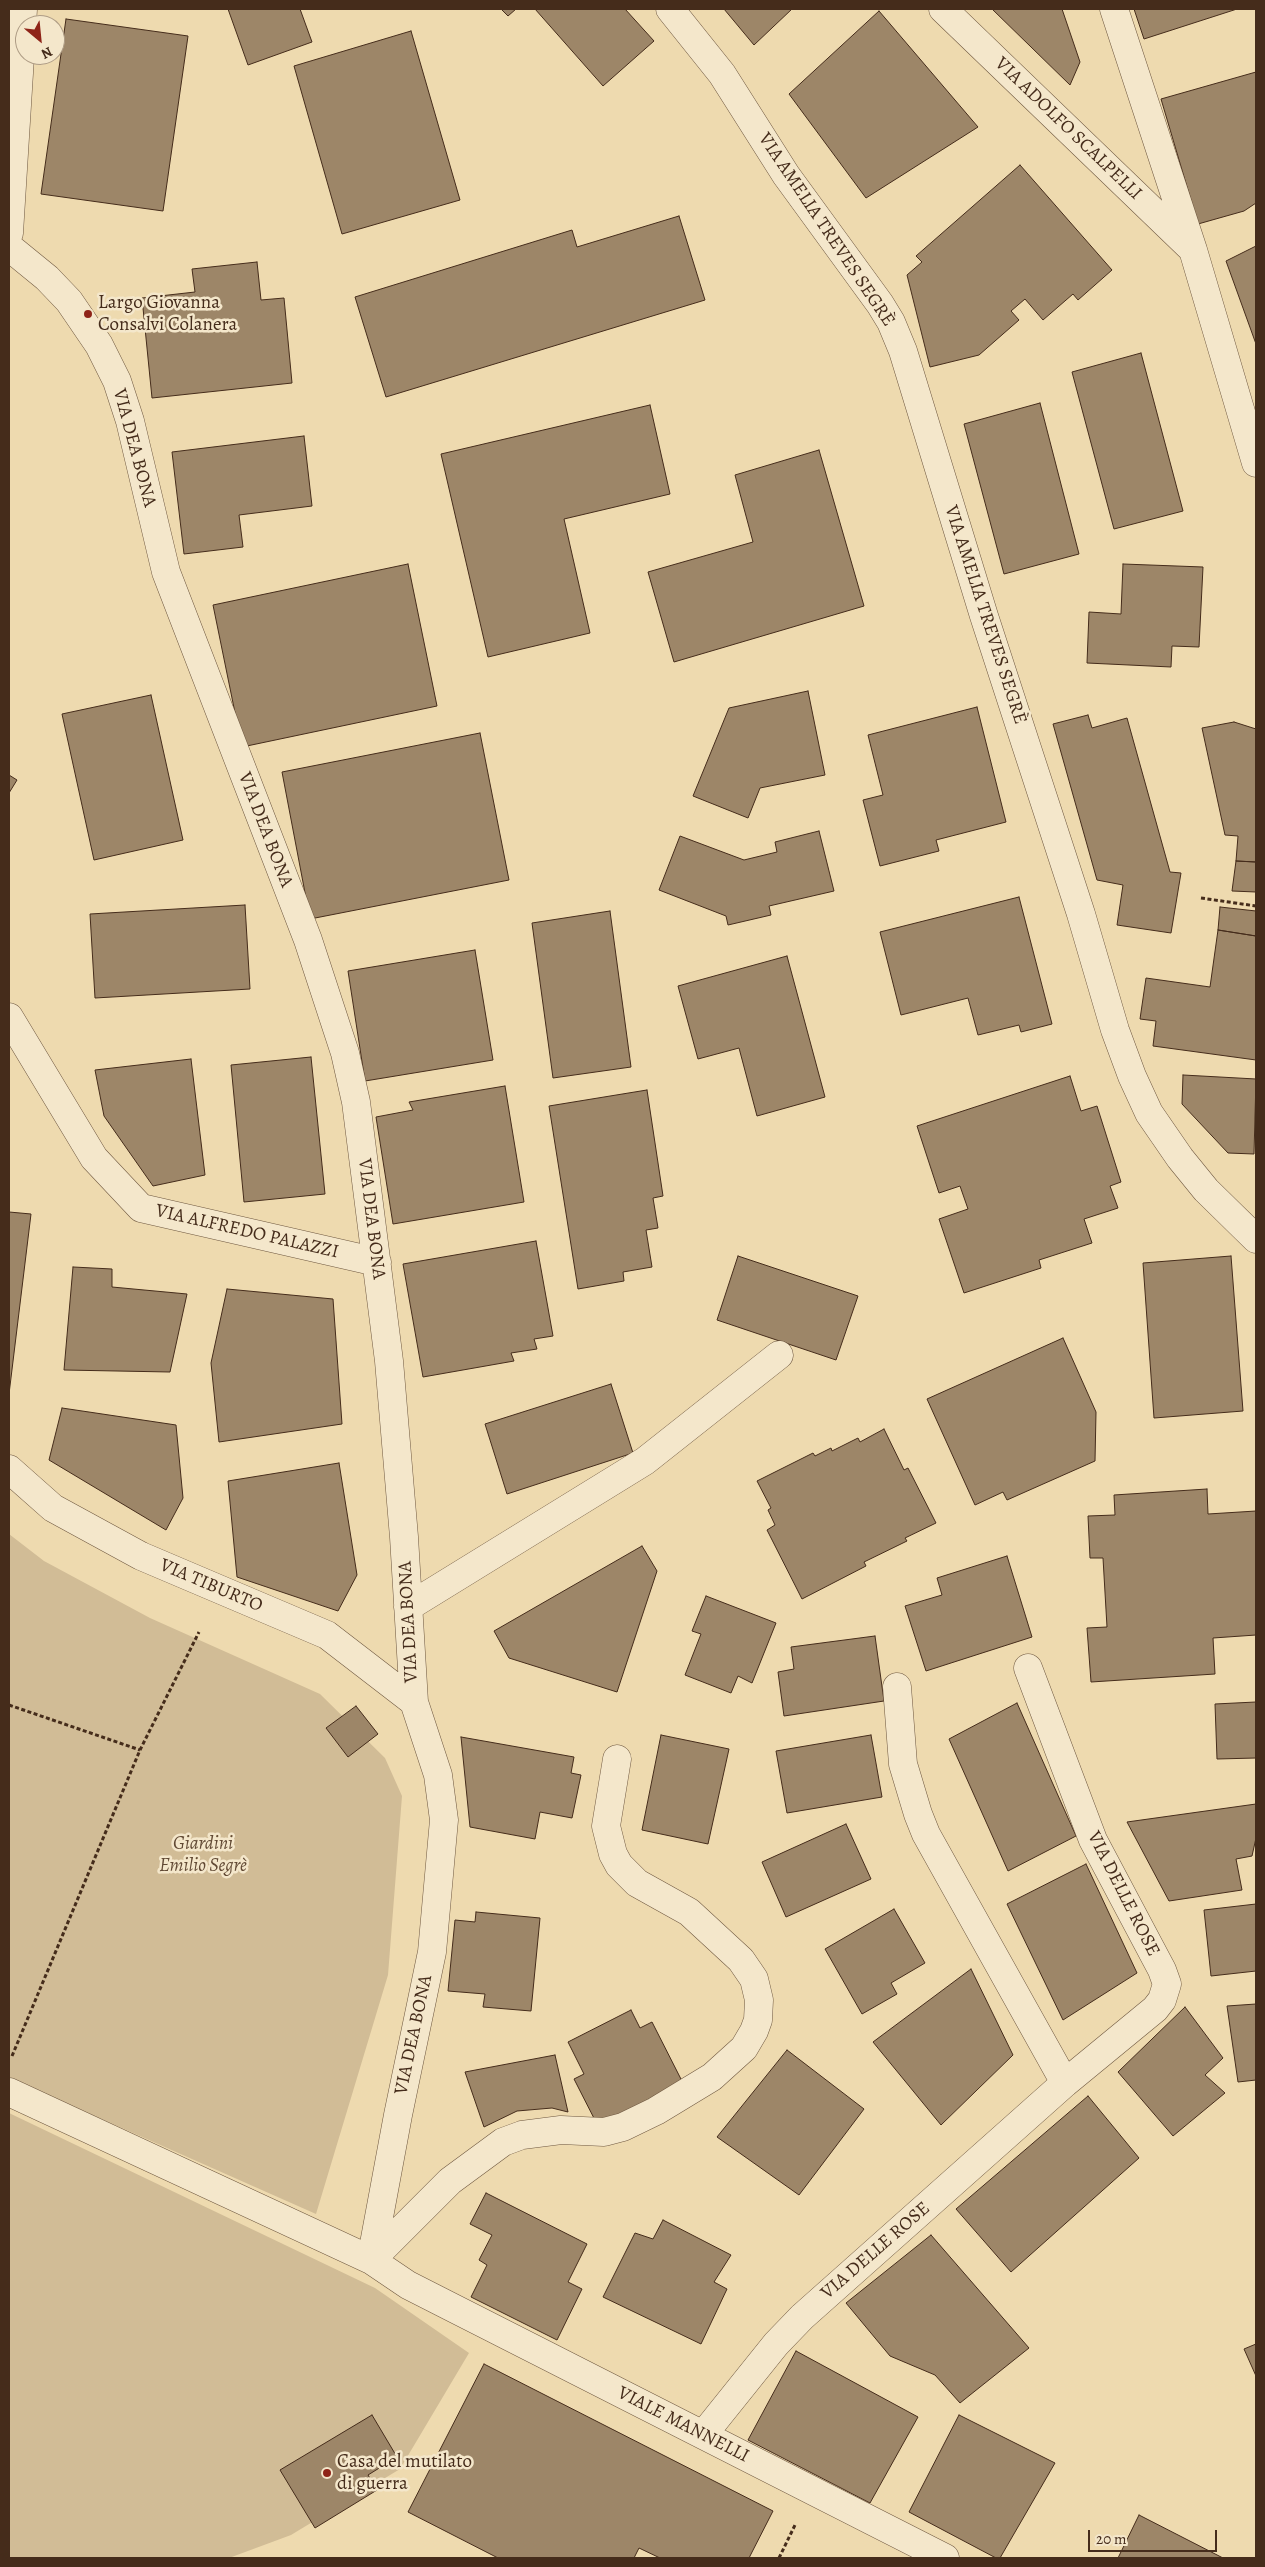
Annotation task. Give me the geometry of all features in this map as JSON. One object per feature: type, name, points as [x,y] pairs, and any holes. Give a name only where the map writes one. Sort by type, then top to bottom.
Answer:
[{"type":"street","points":[[9,233],[23,9]]},
{"type":"street","name":"VIA AMELIA TREVES SEGRÈ","points":[[670,9],[722,74],[786,175],[880,304],[891,322],[903,351],[984,616],[1081,914],[1114,1030],[1128,1067],[1149,1113],[1180,1158],[1206,1190],[1256,1239]]},
{"type":"street","name":"VIA ADOLFO SCALPELLI","points":[[943,9],[1193,250]]},
{"type":"street","points":[[1114,9],[1193,250],[1256,463]]},
{"type":"street","name":"VIA DEA BONA","points":[[9,247],[47,278],[69,301],[99,345],[116,381],[130,421],[166,572],[308,940],[344,1053],[356,1102],[388,1361],[414,1702],[438,1775],[444,1830],[432,1952],[398,2115],[371,2260]]},
{"type":"street","name":"VIA ALFREDO PALAZZI","points":[[9,1017],[94,1158],[141,1208],[377,1262]]},
{"type":"street","points":[[408,1607],[645,1461],[779,1355]]},
{"type":"street","name":"VIA TIBURTO","points":[[9,1469],[53,1508],[141,1556],[327,1635],[414,1702]]},
{"type":"street","name":"VIA DELLE ROSE","points":[[703,2435],[776,2344],[802,2317],[1065,2083],[1155,2009],[1162,2000],[1167,1984],[1162,1970],[1093,1840],[1028,1668]]},
{"type":"street","points":[[897,1687],[903,1764],[918,1814],[1065,2083]]},
{"type":"street","points":[[371,2260],[450,2181],[503,2142],[530,2134],[561,2130],[595,2132],[623,2127],[656,2111],[712,2077],[744,2048],[754,2031],[758,2020],[760,2000],[754,1979],[742,1960],[689,1912],[637,1883],[620,1865],[613,1854],[606,1826],[617,1759]]},
{"type":"street","name":"VIALE MANNELLI","points":[[9,2092],[371,2260],[396,2278],[422,2292],[945,2558]]},
{"type":"path","points":[[1201,898],[1256,906]]},
{"type":"path","points":[[9,2064],[140,1750],[199,1632]]},
{"type":"path","points":[[9,1705],[140,1750]]},
{"type":"green space","name":"Giardini Emilio Segrè","points":[[9,1534],[44,1561],[150,1618],[320,1694],[385,1758],[402,1796],[388,1975],[316,2214],[9,2078]]},
{"type":"green space","points":[[9,2113],[375,2288],[469,2353],[400,2469],[291,2535],[229,2558],[9,2558]]},
{"type":"building","points":[[228,9],[300,9],[312,42],[248,65]]},
{"type":"building","points":[[501,9],[516,9],[508,16]]},
{"type":"building","points":[[535,9],[625,9],[654,41],[603,86]]},
{"type":"building","points":[[724,9],[792,9],[754,45]]},
{"type":"building","points":[[992,9],[1062,9],[1080,62],[1070,85]]},
{"type":"building","points":[[1134,9],[1237,9],[1144,39]]},
{"type":"building","points":[[879,11],[978,127],[866,198],[789,94]]},
{"type":"building","points":[[66,19],[188,36],[163,211],[41,194],[59,65],[65,65]]},
{"type":"building","points":[[411,31],[460,200],[342,234],[294,66]]},
{"type":"building","points":[[1256,72],[1256,203],[1244,211],[1198,224],[1161,99]]},
{"type":"building","points":[[1020,165],[1112,270],[1078,300],[1073,294],[1043,320],[1025,299],[1011,311],[1019,320],[979,355],[930,367],[907,275],[922,262],[916,256]]},
{"type":"building","points":[[679,216],[705,300],[386,397],[355,297],[572,230],[577,247]]},
{"type":"building","points":[[1256,246],[1256,344],[1226,261]]},
{"type":"building","points":[[257,262],[261,300],[284,298],[292,383],[152,398],[142,298],[195,292],[192,269]]},
{"type":"building","points":[[1141,353],[1183,511],[1114,529],[1072,372]]},
{"type":"building","points":[[1040,403],[1079,554],[1004,574],[964,424]]},
{"type":"building","points":[[650,405],[670,494],[564,519],[590,633],[488,657],[441,454]]},
{"type":"building","points":[[304,436],[312,506],[239,515],[243,547],[184,554],[172,452]]},
{"type":"building","points":[[819,450],[864,606],[674,662],[648,572],[753,542],[735,475]]},
{"type":"building","points":[[408,564],[437,706],[242,747],[213,605]]},
{"type":"building","points":[[1123,564],[1203,567],[1199,647],[1172,646],[1171,667],[1087,663],[1089,612],[1121,614]]},
{"type":"building","points":[[808,691],[825,775],[760,788],[748,818],[693,796],[729,708]]},
{"type":"building","points":[[151,695],[183,840],[94,860],[62,714]]},
{"type":"building","points":[[977,707],[1006,822],[936,840],[939,851],[880,866],[863,800],[883,795],[868,735]]},
{"type":"building","points":[[1088,715],[1092,728],[1127,718],[1170,872],[1181,873],[1171,933],[1117,925],[1123,885],[1097,880],[1053,724]]},
{"type":"building","points":[[1234,722],[1256,729],[1256,862],[1236,861],[1238,836],[1225,835],[1202,728]]},
{"type":"building","points":[[480,733],[509,880],[310,919],[282,772]]},
{"type":"building","points":[[9,775],[17,780],[9,793]]},
{"type":"building","points":[[819,831],[834,891],[769,906],[771,915],[728,925],[726,916],[659,890],[680,836],[744,860],[777,852],[775,842]]},
{"type":"building","points":[[1236,861],[1256,862],[1256,892],[1232,891]]},
{"type":"building","points":[[1019,897],[1052,1024],[1021,1032],[1019,1025],[978,1035],[968,998],[901,1015],[880,932]]},
{"type":"building","points":[[245,905],[250,989],[95,998],[90,914]]},
{"type":"building","points":[[1220,907],[1256,911],[1256,936],[1218,930]]},
{"type":"building","points":[[610,911],[631,1067],[553,1078],[532,923]]},
{"type":"building","points":[[1218,930],[1256,936],[1256,1060],[1153,1046],[1156,1021],[1140,1019],[1146,978],[1210,987]]},
{"type":"building","points":[[475,950],[493,1060],[365,1081],[348,971]]},
{"type":"building","points":[[787,956],[825,1097],[757,1116],[739,1048],[698,1059],[678,986]]},
{"type":"building","points":[[311,1057],[325,1194],[244,1202],[231,1065]]},
{"type":"building","points":[[191,1059],[205,1175],[153,1186],[104,1116],[95,1070]]},
{"type":"building","points":[[1183,1075],[1256,1079],[1254,1154],[1228,1153],[1182,1104]]},
{"type":"building","points":[[1070,1076],[1081,1111],[1097,1106],[1121,1182],[1110,1186],[1118,1208],[1084,1219],[1092,1243],[1039,1260],[1041,1268],[964,1293],[939,1219],[968,1209],[960,1186],[939,1193],[917,1126]]},
{"type":"building","points":[[505,1086],[524,1202],[393,1224],[376,1117],[413,1110],[409,1102]]},
{"type":"building","points":[[647,1090],[663,1196],[653,1198],[658,1228],[646,1230],[652,1267],[623,1272],[624,1281],[578,1289],[549,1106]]},
{"type":"building","points":[[9,1212],[31,1214],[9,1394]]},
{"type":"building","points":[[536,1241],[553,1336],[534,1339],[537,1349],[511,1353],[514,1361],[423,1377],[403,1264]]},
{"type":"building","points":[[738,1256],[858,1296],[836,1360],[717,1320]]},
{"type":"building","points":[[1231,1256],[1243,1411],[1154,1418],[1143,1263]]},
{"type":"building","points":[[73,1267],[112,1269],[112,1287],[187,1294],[170,1372],[64,1370]]},
{"type":"building","points":[[227,1289],[333,1299],[342,1424],[219,1442],[211,1363]]},
{"type":"building","points":[[1063,1338],[1096,1412],[1095,1461],[1007,1500],[1003,1492],[975,1505],[927,1399]]},
{"type":"building","points":[[611,1384],[633,1453],[507,1494],[485,1424]]},
{"type":"building","points":[[62,1408],[176,1425],[183,1498],[166,1530],[49,1460]]},
{"type":"building","points":[[884,1429],[904,1470],[908,1468],[936,1523],[905,1538],[907,1541],[864,1562],[866,1566],[802,1599],[767,1530],[775,1525],[768,1510],[771,1508],[757,1481],[813,1453],[815,1456],[831,1448],[832,1451],[858,1438],[860,1442]]},
{"type":"building","points":[[339,1463],[357,1575],[338,1611],[237,1577],[228,1481]]},
{"type":"building","points":[[1207,1489],[1208,1514],[1256,1511],[1256,1635],[1213,1638],[1215,1674],[1091,1682],[1087,1628],[1107,1627],[1103,1558],[1090,1558],[1088,1516],[1115,1515],[1114,1495]]},
{"type":"building","points":[[642,1546],[657,1571],[617,1692],[509,1658],[494,1631]]},
{"type":"building","points":[[1007,1556],[1032,1637],[926,1671],[905,1606],[942,1595],[937,1578]]},
{"type":"building","points":[[706,1596],[776,1623],[752,1683],[738,1676],[731,1693],[685,1675],[701,1634],[692,1631]]},
{"type":"building","points":[[875,1636],[884,1701],[784,1716],[778,1672],[794,1669],[791,1647]]},
{"type":"building","points":[[1256,1702],[1256,1758],[1217,1759],[1215,1704]]},
{"type":"building","points":[[1017,1703],[1076,1836],[1008,1871],[949,1739]]},
{"type":"building","points":[[356,1706],[378,1734],[348,1757],[326,1728]]},
{"type":"building","points":[[661,1735],[729,1749],[708,1844],[642,1830]]},
{"type":"building","points":[[871,1735],[882,1797],[787,1813],[776,1751]]},
{"type":"building","points":[[461,1737],[574,1757],[571,1773],[581,1775],[572,1818],[540,1812],[535,1839],[470,1827]]},
{"type":"building","points":[[1256,1804],[1256,1838],[1252,1856],[1236,1859],[1242,1890],[1169,1901],[1127,1822]]},
{"type":"building","points":[[846,1824],[871,1879],[786,1917],[762,1862]]},
{"type":"building","points":[[1086,1864],[1137,1973],[1063,2020],[1007,1904]]},
{"type":"building","points":[[1256,1904],[1256,1971],[1211,1976],[1204,1910]]},
{"type":"building","points":[[894,1909],[925,1963],[891,1983],[897,1994],[862,2014],[825,1949]]},
{"type":"building","points":[[476,1912],[540,1918],[531,2011],[483,2007],[485,1994],[448,1991],[455,1920],[475,1922]]},
{"type":"building","points":[[971,1969],[1013,2055],[941,2125],[873,2042]]},
{"type":"building","points":[[1256,2004],[1256,2080],[1238,2082],[1227,2006]]},
{"type":"building","points":[[1185,2007],[1223,2058],[1205,2075],[1225,2093],[1173,2136],[1118,2072]]},
{"type":"building","points":[[631,2010],[640,2028],[652,2022],[685,2087],[600,2130],[574,2079],[584,2074],[568,2042]]},
{"type":"building","points":[[787,2050],[864,2109],[799,2195],[717,2137]]},
{"type":"building","points":[[555,2055],[568,2112],[552,2108],[517,2111],[484,2127],[465,2072]]},
{"type":"building","points":[[1088,2096],[1139,2158],[1011,2272],[956,2209]]},
{"type":"building","points":[[486,2193],[587,2244],[568,2282],[582,2289],[557,2340],[471,2297],[487,2265],[479,2260],[492,2235],[470,2224]]},
{"type":"building","points":[[663,2220],[731,2255],[714,2282],[727,2289],[701,2344],[603,2297],[635,2233],[653,2239]]},
{"type":"building","points":[[931,2235],[1029,2348],[960,2403],[935,2375],[890,2356],[846,2303]]},
{"type":"building","points":[[1256,2344],[1256,2376],[1244,2349]]},
{"type":"building","points":[[796,2351],[918,2417],[870,2503],[748,2440]]},
{"type":"building","points":[[484,2364],[773,2511],[749,2558],[660,2558],[639,2548],[634,2558],[498,2558],[408,2512]]},
{"type":"building","name":"Casa del mutilato di guerra","points":[[372,2415],[397,2457],[368,2475],[377,2490],[315,2528],[280,2470]]},
{"type":"building","points":[[959,2415],[1055,2463],[1000,2558],[996,2558],[909,2512]]},
{"type":"building","points":[[1139,2515],[1223,2558],[1118,2558]]},
{"type":"place","name":"Largo Giovanna Consalvi Colanera","points":[[88,314]]},
{"type":"place","name":"Casa del mutilato di guerra","points":[[327,2473]]}]
